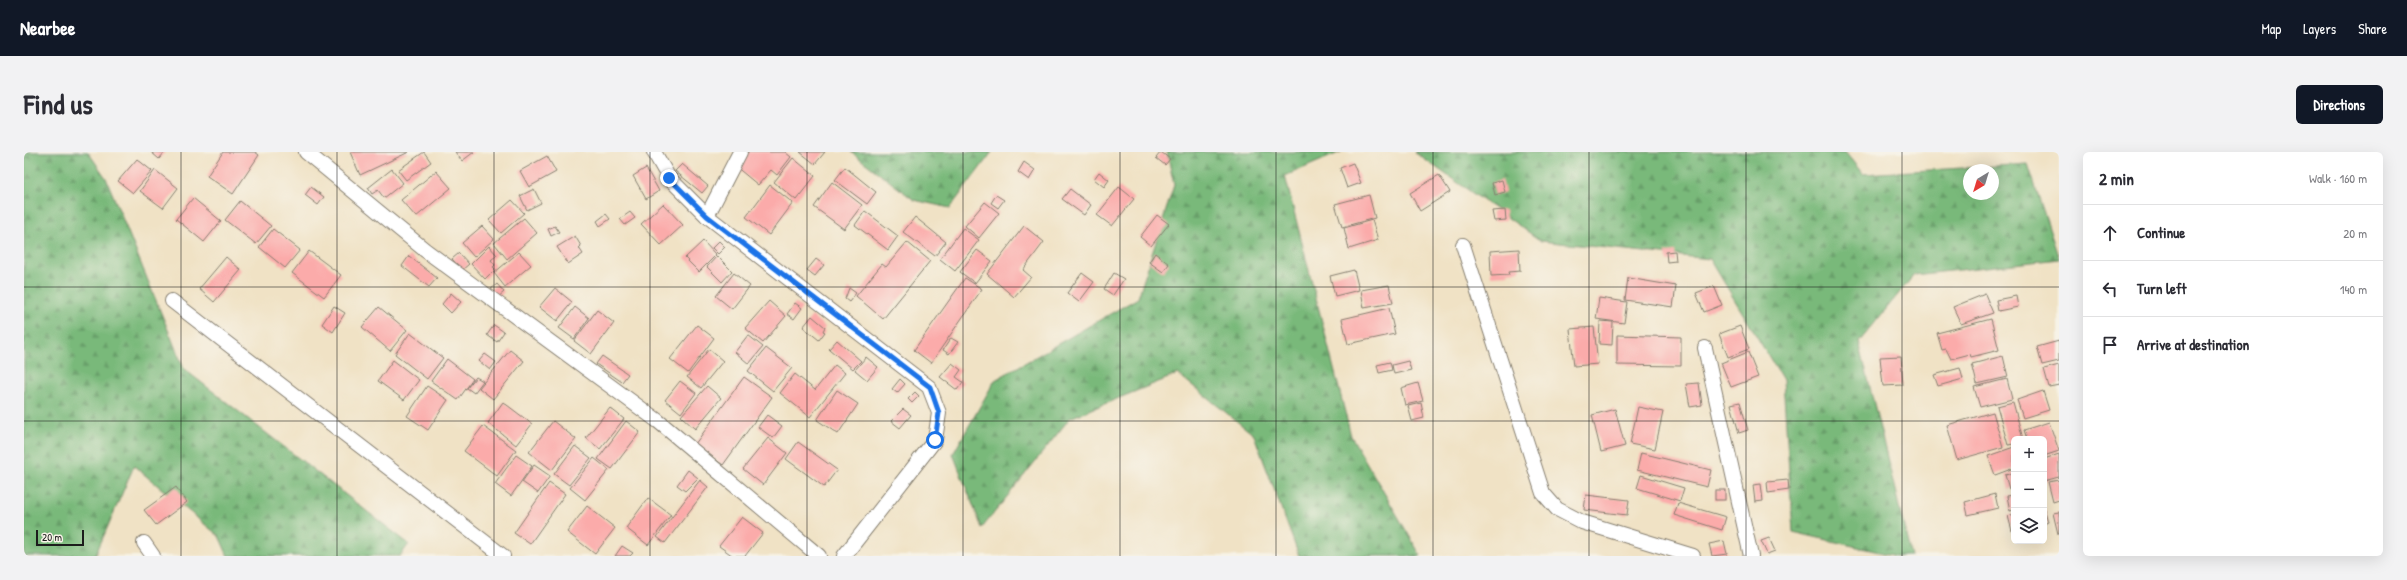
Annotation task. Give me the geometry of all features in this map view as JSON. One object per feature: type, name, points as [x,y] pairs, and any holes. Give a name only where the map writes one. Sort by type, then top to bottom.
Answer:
[{"type":"street","points":[[306,152],[425,250],[658,421],[819,556]]},
{"type":"street","points":[[654,152],[669,178],[707,216],[930,387],[939,413],[935,440],[844,556]]},
{"type":"street","points":[[707,216],[740,152]]},
{"type":"street","points":[[1463,245],[1543,493],[1557,509],[1582,522],[1693,556]]},
{"type":"street","points":[[172,301],[503,556]]},
{"type":"street","points":[[1705,348],[1751,556]]},
{"type":"street","points":[[144,543],[153,556]]},
{"type":"green space","points":[[24,152],[88,152],[106,178],[184,369],[409,544],[400,556],[228,556],[219,536],[134,466],[95,556],[24,556]]},
{"type":"green space","points":[[851,152],[992,152],[950,208],[914,200]]},
{"type":"green space","points":[[1167,152],[1341,152],[1285,176],[1351,436],[1421,556],[1299,556],[1254,435],[1178,374],[1070,418],[982,528],[953,454],[995,380],[1138,298],[1174,185]]},
{"type":"green space","points":[[1414,152],[1845,152],[1863,174],[1963,168],[1963,200],[1999,200],[1999,166],[2028,164],[2059,259],[1914,275],[1859,342],[1911,556],[1896,556],[1793,532],[1783,380],[1710,259],[1541,241]]},
{"type":"building","points":[[151,152],[165,152],[159,159]]},
{"type":"building","points":[[223,152],[255,152],[259,155],[233,194],[207,176]]},
{"type":"building","points":[[350,152],[409,152],[360,175]]},
{"type":"building","points":[[424,152],[431,162],[406,180],[398,170]]},
{"type":"building","points":[[455,152],[474,152],[462,161]]},
{"type":"building","points":[[747,152],[785,152],[791,157],[777,175],[771,170],[758,185],[735,166]]},
{"type":"building","points":[[800,152],[825,152],[815,164]]},
{"type":"building","points":[[1161,152],[1170,159],[1165,165],[1156,158]]},
{"type":"building","points":[[547,156],[556,172],[529,187],[520,171]]},
{"type":"building","points":[[793,158],[815,176],[796,200],[774,182]]},
{"type":"building","points":[[137,159],[152,171],[133,193],[118,181]]},
{"type":"building","points":[[1024,162],[1035,170],[1029,180],[1018,172]]},
{"type":"building","points":[[1353,163],[1361,183],[1347,188],[1340,168]]},
{"type":"building","points":[[682,164],[708,186],[702,193],[675,171]]},
{"type":"building","points":[[845,167],[876,192],[867,204],[835,180]]},
{"type":"building","points":[[646,168],[659,191],[646,199],[633,176]]},
{"type":"building","points":[[392,169],[403,183],[384,198],[378,190],[372,194],[368,188]]},
{"type":"building","points":[[155,170],[178,188],[163,208],[140,191]]},
{"type":"building","points":[[436,171],[451,188],[416,217],[401,200]]},
{"type":"building","points":[[1099,172],[1109,180],[1104,187],[1094,179]]},
{"type":"building","points":[[1439,175],[1450,192],[1420,211],[1410,193]]},
{"type":"building","points":[[1502,180],[1505,192],[1495,195],[1492,183]]},
{"type":"building","points":[[832,182],[862,205],[844,229],[814,207]]},
{"type":"building","points":[[770,185],[793,203],[769,235],[746,217]]},
{"type":"building","points":[[311,187],[324,197],[318,205],[305,195]]},
{"type":"building","points":[[1119,187],[1134,199],[1112,226],[1097,215]]},
{"type":"building","points":[[534,189],[541,203],[527,210],[520,196]]},
{"type":"building","points":[[1070,189],[1091,205],[1084,215],[1062,199]]},
{"type":"building","points":[[996,195],[1004,200],[998,208],[991,203]]},
{"type":"building","points":[[1369,195],[1375,218],[1342,227],[1335,204]]},
{"type":"building","points":[[193,198],[221,221],[204,242],[176,219]]},
{"type":"building","points":[[512,200],[524,213],[501,233],[489,220]]},
{"type":"building","points":[[240,201],[271,226],[256,244],[225,220]]},
{"type":"building","points":[[985,202],[999,213],[979,238],[965,226]]},
{"type":"building","points":[[663,204],[683,225],[661,245],[641,224]]},
{"type":"building","points":[[1505,210],[1506,220],[1494,221],[1492,211]]},
{"type":"building","points":[[865,211],[898,236],[888,250],[855,225]]},
{"type":"building","points":[[630,212],[635,218],[625,225],[620,219]]},
{"type":"building","points":[[606,214],[610,219],[600,226],[597,221]]},
{"type":"building","points":[[1157,215],[1169,224],[1151,246],[1140,237]]},
{"type":"building","points":[[915,217],[946,242],[935,256],[903,232]]},
{"type":"building","points":[[524,218],[537,233],[507,259],[494,243]]},
{"type":"building","points":[[1372,220],[1378,240],[1349,249],[1344,228]]},
{"type":"building","points":[[482,226],[494,239],[474,257],[462,243]]},
{"type":"building","points":[[555,226],[559,232],[551,236],[548,229]]},
{"type":"building","points":[[1024,226],[1044,242],[1023,270],[1031,277],[1014,297],[987,274]]},
{"type":"building","points":[[963,228],[979,240],[955,271],[940,259]]},
{"type":"building","points":[[273,229],[300,250],[285,268],[259,247]]},
{"type":"building","points":[[575,236],[581,246],[579,248],[583,254],[568,264],[557,247]]},
{"type":"building","points":[[703,241],[716,255],[699,272],[685,258]]},
{"type":"building","points":[[719,241],[725,247],[718,254],[712,248]]},
{"type":"building","points":[[907,242],[930,261],[883,319],[856,296],[882,264],[886,267]]},
{"type":"building","points":[[489,246],[497,255],[491,260],[495,265],[493,267],[495,269],[485,279],[471,264]]},
{"type":"building","points":[[1519,249],[1520,271],[1508,272],[1509,275],[1491,276],[1490,251]]},
{"type":"building","points":[[977,250],[992,261],[975,283],[960,272]]},
{"type":"building","points":[[309,251],[341,275],[324,297],[292,273]]},
{"type":"building","points":[[1675,251],[1676,261],[1667,262],[1666,252]]},
{"type":"building","points":[[519,252],[531,265],[505,287],[494,273]]},
{"type":"building","points":[[459,253],[469,264],[462,270],[452,259]]},
{"type":"building","points":[[1155,253],[1169,264],[1163,272],[1149,262]]},
{"type":"building","points":[[409,256],[437,278],[429,287],[402,266]]},
{"type":"building","points":[[717,256],[732,271],[722,282],[707,267]]},
{"type":"building","points":[[226,257],[241,270],[214,302],[199,289]]},
{"type":"building","points":[[816,259],[824,265],[815,276],[807,270]]},
{"type":"building","points":[[1354,270],[1359,290],[1335,296],[1330,276]]},
{"type":"building","points":[[734,273],[750,286],[732,309],[716,296]]},
{"type":"building","points":[[1082,273],[1094,282],[1079,302],[1067,293]]},
{"type":"building","points":[[1114,273],[1124,279],[1113,295],[1104,289]]},
{"type":"building","points":[[965,278],[982,289],[931,363],[914,350]]},
{"type":"building","points":[[1628,278],[1676,286],[1673,307],[1625,300]]},
{"type":"building","points":[[497,284],[504,292],[497,298],[490,290]]},
{"type":"building","points":[[1389,285],[1393,303],[1364,308],[1361,290]]},
{"type":"building","points":[[1714,286],[1722,305],[1704,312],[1696,293]]},
{"type":"building","points":[[555,288],[572,302],[557,321],[539,307]]},
{"type":"building","points":[[849,288],[856,293],[849,302],[845,299]]},
{"type":"building","points":[[451,293],[461,302],[451,313],[442,304]]},
{"type":"building","points":[[1985,294],[1993,313],[1961,324],[1953,307]]},
{"type":"building","points":[[2016,296],[2018,307],[1998,311],[1996,300]]},
{"type":"building","points":[[1599,298],[1627,302],[1624,323],[1596,319]]},
{"type":"building","points":[[769,301],[786,316],[763,343],[745,328]]},
{"type":"building","points":[[795,303],[802,308],[794,319],[787,314]]},
{"type":"building","points":[[334,306],[345,313],[333,332],[322,324]]},
{"type":"building","points":[[379,307],[407,330],[390,351],[362,327]]},
{"type":"building","points":[[575,307],[589,318],[574,339],[559,328]]},
{"type":"building","points":[[1389,308],[1395,334],[1348,344],[1342,319]]},
{"type":"building","points":[[597,310],[614,323],[591,354],[574,341]]},
{"type":"building","points":[[812,316],[825,327],[823,331],[825,332],[819,340],[803,327]]},
{"type":"building","points":[[1991,319],[1999,350],[1971,357],[1970,354],[1951,359],[1946,349],[1942,350],[1937,333]]},
{"type":"building","points":[[1600,321],[1613,322],[1612,345],[1599,344]]},
{"type":"building","points":[[494,325],[504,332],[497,342],[487,335]]},
{"type":"building","points":[[697,325],[714,338],[688,373],[670,359]]},
{"type":"building","points":[[1740,326],[1749,349],[1728,357],[1719,334]]},
{"type":"building","points":[[1594,327],[1598,364],[1574,366],[1570,329]]},
{"type":"building","points":[[410,333],[443,358],[427,379],[395,354]]},
{"type":"building","points":[[748,335],[763,347],[749,364],[735,352]]},
{"type":"building","points":[[1617,335],[1681,337],[1681,366],[1617,365]]},
{"type":"building","points":[[951,338],[958,342],[949,354],[943,350]]},
{"type":"building","points":[[837,340],[861,361],[853,369],[829,349]]},
{"type":"building","points":[[2059,341],[2059,361],[2042,365],[2037,347]]},
{"type":"building","points":[[766,348],[792,368],[773,391],[748,371]]},
{"type":"building","points":[[709,349],[723,361],[701,388],[687,377]]},
{"type":"building","points":[[510,350],[524,361],[493,399],[479,388]]},
{"type":"building","points":[[1748,352],[1758,377],[1731,387],[1721,363]]},
{"type":"building","points":[[485,354],[496,362],[490,370],[479,361]]},
{"type":"building","points":[[602,356],[628,374],[622,382],[596,364]]},
{"type":"building","points":[[1901,356],[1903,385],[1883,386],[1880,357]]},
{"type":"building","points":[[2003,356],[2008,377],[1977,384],[1972,364]]},
{"type":"building","points":[[866,357],[878,367],[867,380],[855,370]]},
{"type":"building","points":[[447,359],[473,379],[458,400],[431,381]]},
{"type":"building","points":[[393,360],[419,380],[404,400],[378,381]]},
{"type":"building","points":[[1408,361],[1411,370],[1394,374],[1392,365]]},
{"type":"building","points":[[1390,362],[1392,370],[1379,373],[1377,365]]},
{"type":"building","points":[[952,363],[961,370],[956,377],[963,382],[957,390],[940,377]]},
{"type":"building","points":[[835,365],[845,373],[810,417],[780,393],[795,374],[815,390]]},
{"type":"building","points":[[2059,365],[2059,385],[2049,387],[2044,369]]},
{"type":"building","points":[[1960,368],[1963,379],[1938,386],[1934,375]]},
{"type":"building","points":[[476,377],[483,381],[474,393],[467,388]]},
{"type":"building","points":[[744,377],[772,397],[723,465],[695,444]]},
{"type":"building","points":[[900,379],[905,384],[897,393],[892,389]]},
{"type":"building","points":[[2007,379],[2012,399],[1980,407],[1974,387]]},
{"type":"building","points":[[680,381],[696,393],[681,413],[665,400]]},
{"type":"building","points":[[1418,383],[1423,401],[1405,405],[1401,388]]},
{"type":"building","points":[[1699,383],[1702,405],[1690,407],[1686,384]]},
{"type":"building","points":[[427,386],[448,400],[428,430],[407,416]]},
{"type":"building","points":[[707,386],[721,398],[695,429],[681,416]]},
{"type":"building","points":[[837,390],[858,404],[838,434],[817,420]]},
{"type":"building","points":[[2043,391],[2049,410],[2023,418],[2017,400]]},
{"type":"building","points":[[915,392],[919,396],[912,403],[908,399]]},
{"type":"building","points":[[503,402],[532,424],[516,445],[488,423]]},
{"type":"building","points":[[1740,402],[1748,430],[1739,433],[1731,404]]},
{"type":"building","points":[[2013,402],[2022,436],[2011,436],[2011,444],[2008,445],[1997,406]]},
{"type":"building","points":[[1421,403],[1424,418],[1412,421],[1408,406]]},
{"type":"building","points":[[1638,407],[1663,412],[1655,449],[1630,444]]},
{"type":"building","points":[[610,408],[624,419],[600,449],[586,438]]},
{"type":"building","points":[[903,409],[911,415],[900,428],[891,421]]},
{"type":"building","points":[[1615,409],[1625,446],[1601,452],[1592,415]]},
{"type":"building","points":[[1993,412],[2003,447],[1957,460],[1947,425]]},
{"type":"building","points":[[767,415],[782,426],[773,438],[758,427]]},
{"type":"building","points":[[553,421],[576,439],[552,470],[529,452]]},
{"type":"building","points":[[626,421],[640,432],[612,469],[598,459]]},
{"type":"building","points":[[2049,422],[2059,451],[2047,455],[2047,436],[2026,436],[2024,430]]},
{"type":"building","points":[[483,426],[516,450],[497,476],[464,451]]},
{"type":"building","points":[[768,438],[787,453],[763,485],[743,469]]},
{"type":"building","points":[[798,442],[837,470],[824,487],[786,459]]},
{"type":"building","points":[[575,446],[591,458],[569,485],[554,474]]},
{"type":"building","points":[[2011,448],[2011,469],[1995,475],[1988,456]]},
{"type":"building","points":[[1641,453],[1711,470],[1707,487],[1637,470]]},
{"type":"building","points":[[2059,454],[2059,477],[2047,480],[2047,458]]},
{"type":"building","points":[[516,455],[532,466],[511,496],[495,484]]},
{"type":"building","points":[[594,458],[609,470],[585,500],[570,488]]},
{"type":"building","points":[[534,465],[550,476],[538,493],[522,482]]},
{"type":"building","points":[[688,470],[698,478],[685,491],[677,485]]},
{"type":"building","points":[[2011,474],[2011,489],[2009,489],[2005,475]]},
{"type":"building","points":[[1641,475],[1684,488],[1680,501],[1637,488]]},
{"type":"building","points":[[700,480],[708,487],[665,543],[657,537]]},
{"type":"building","points":[[1788,480],[1789,490],[1768,493],[1767,482]]},
{"type":"building","points":[[2059,480],[2059,500],[2053,502],[2048,482]]},
{"type":"building","points":[[549,483],[565,494],[530,544],[514,533]]},
{"type":"building","points":[[1761,484],[1763,501],[1755,502],[1753,485]]},
{"type":"building","points":[[176,487],[187,502],[156,525],[144,510]]},
{"type":"building","points":[[1715,490],[1725,490],[1725,500],[1715,500]]},
{"type":"building","points":[[1995,494],[1998,508],[1968,515],[1965,502]]},
{"type":"building","points":[[1586,495],[1629,500],[1627,515],[1584,510]]},
{"type":"building","points":[[2011,495],[2010,511],[2007,496]]},
{"type":"building","points":[[648,498],[671,515],[648,545],[626,528]]},
{"type":"building","points":[[1678,503],[1726,517],[1722,530],[1674,515]]},
{"type":"building","points":[[587,506],[615,528],[595,554],[567,532]]},
{"type":"building","points":[[2059,512],[2059,534],[2058,534],[2053,513]]},
{"type":"building","points":[[2011,515],[2011,527],[2008,516]]},
{"type":"building","points":[[742,517],[763,533],[745,556],[733,556],[719,546]]},
{"type":"building","points":[[1769,538],[1775,551],[1767,554],[1761,541]]},
{"type":"building","points":[[1724,541],[1727,554],[1712,556],[1709,544]]},
{"type":"building","points":[[622,546],[633,553],[630,556],[615,556]]},
{"type":"route","points":[[669,178],[707,216],[930,387],[939,413],[935,440]]}]
